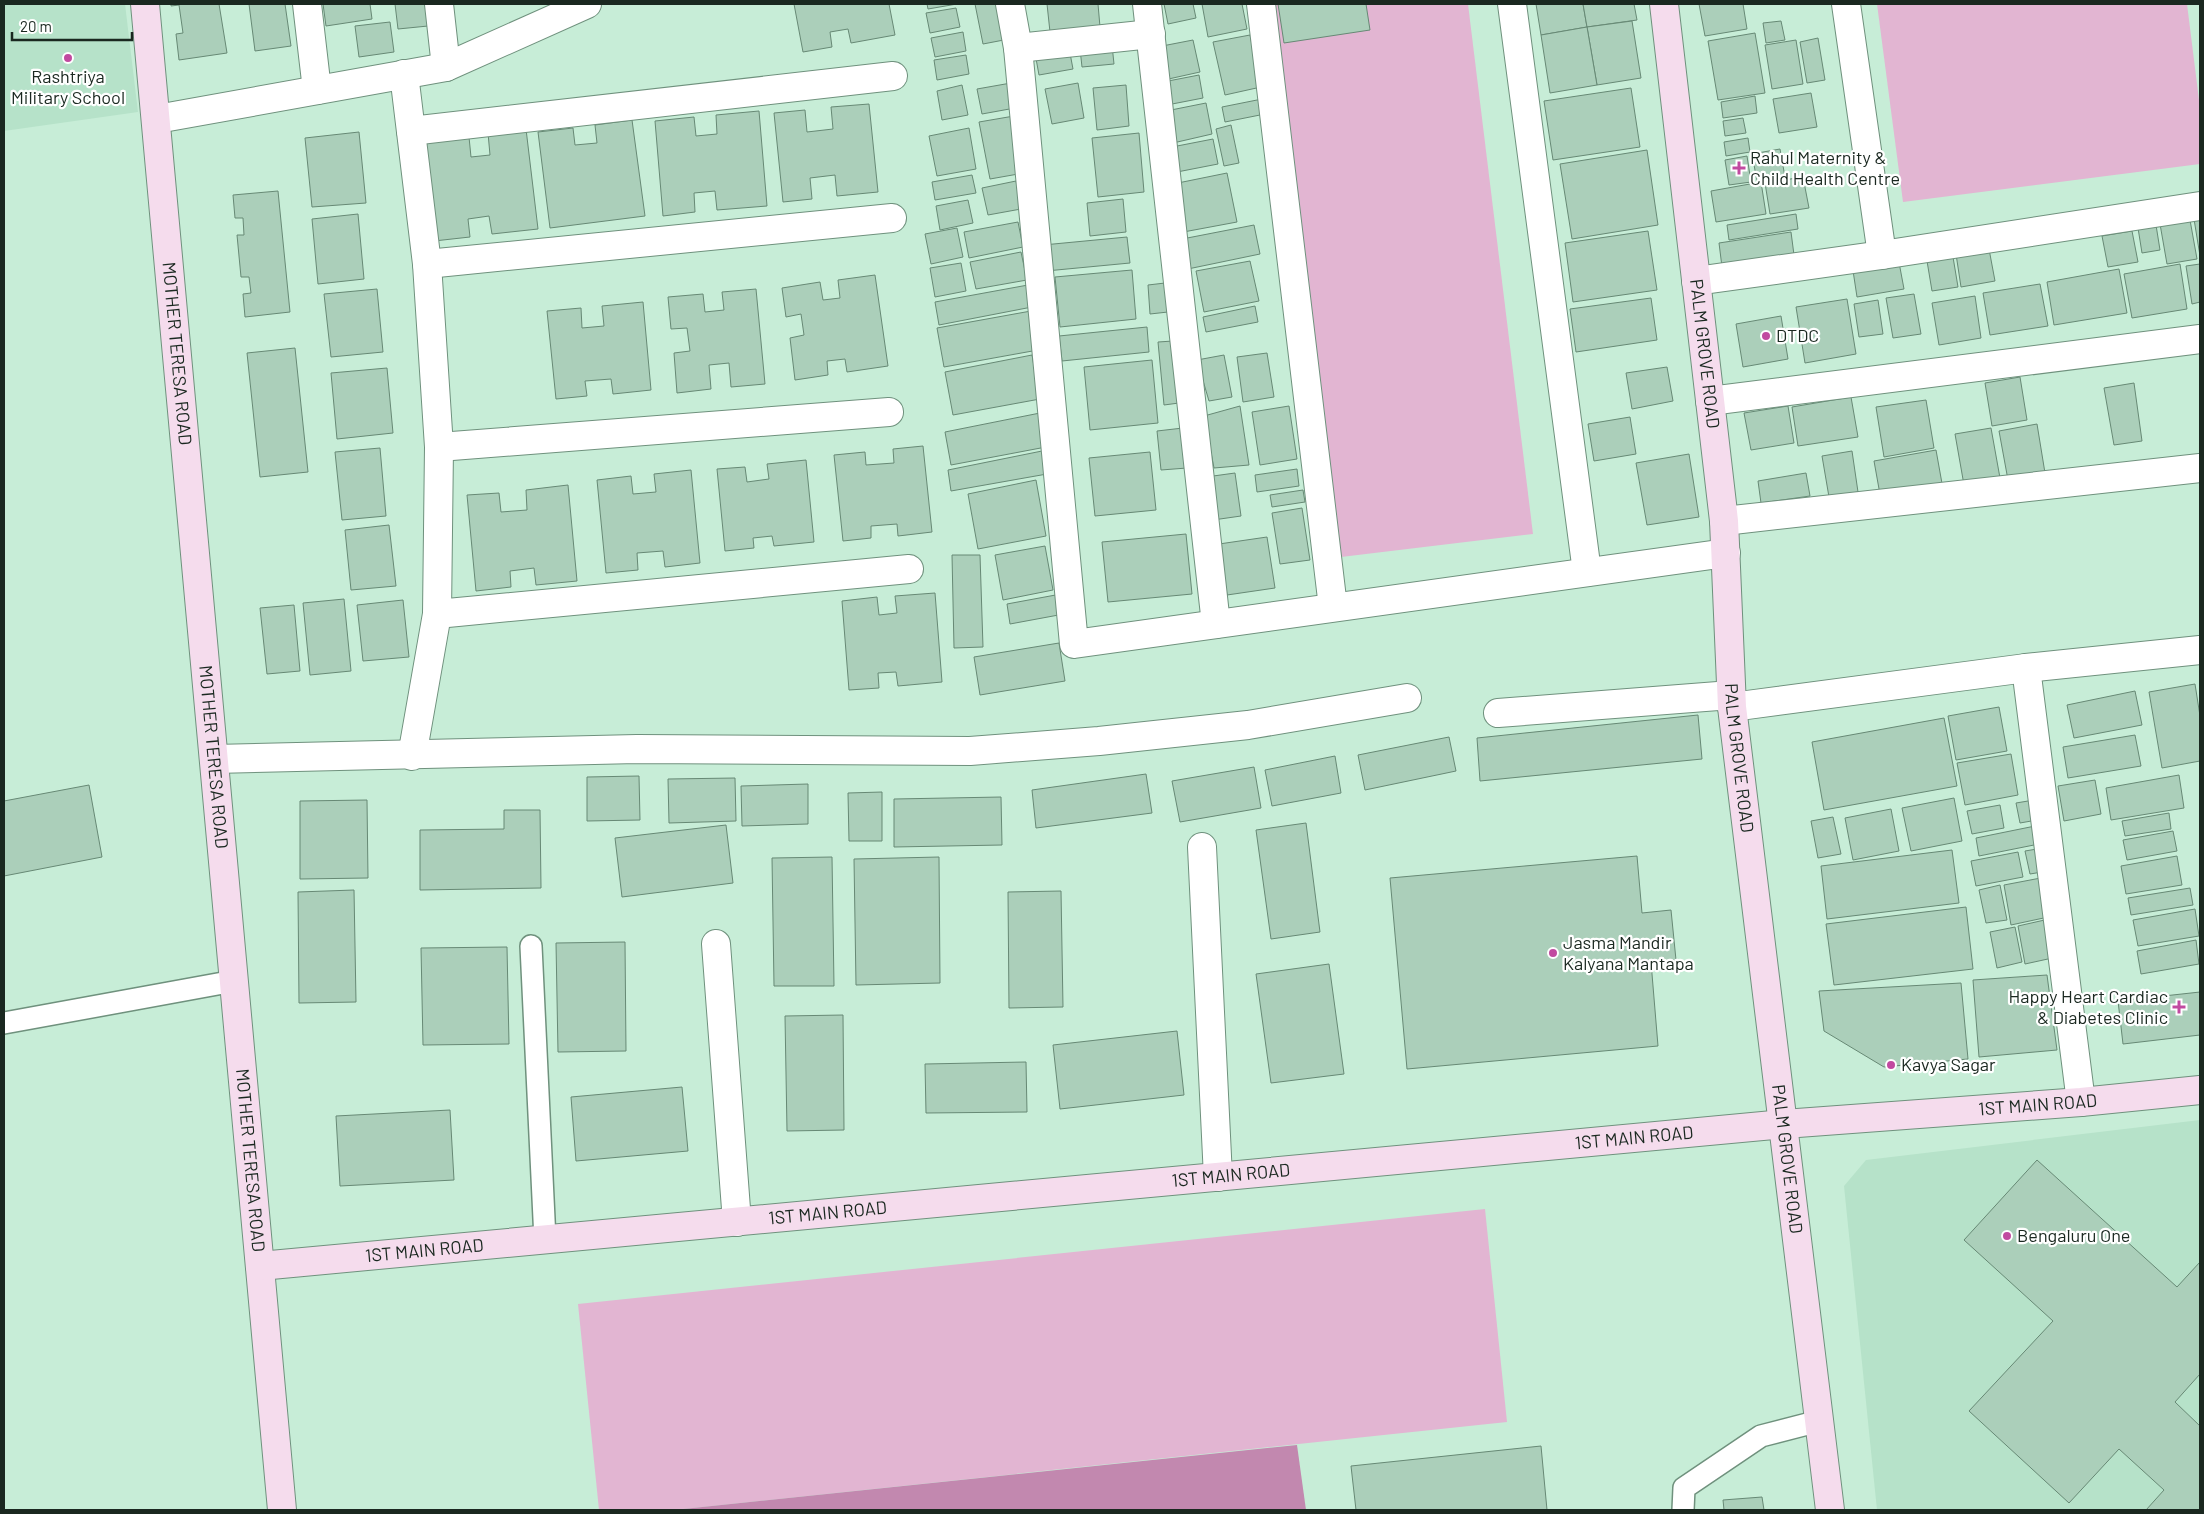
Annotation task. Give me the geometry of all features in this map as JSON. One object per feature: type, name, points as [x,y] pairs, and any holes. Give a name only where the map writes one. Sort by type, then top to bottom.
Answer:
[{"type":"street","name":"MOTHER TERESA ROAD","points":[[145,4],[157,119],[282,1510]]},
{"type":"street","points":[[307,4],[317,90]]},
{"type":"street","points":[[439,4],[446,67]]},
{"type":"street","points":[[1010,4],[1018,48],[1074,644],[1726,553]]},
{"type":"street","points":[[1147,4],[1216,624]]},
{"type":"street","points":[[1261,4],[1333,607]]},
{"type":"street","points":[[1512,4],[1586,572]]},
{"type":"street","name":"PALM GROVE ROAD","points":[[1664,4],[1724,521],[1732,701],[1830,1510]]},
{"type":"street","points":[[1846,4],[1882,256]]},
{"type":"street","points":[[157,119],[446,67],[578,6]]},
{"type":"street","points":[[1018,48],[1151,34]]},
{"type":"street","points":[[404,74],[427,264],[439,447],[437,614],[412,756]]},
{"type":"street","points":[[411,132],[893,76]]},
{"type":"street","points":[[1696,281],[1882,256],[2200,206]]},
{"type":"street","points":[[427,264],[892,218]]},
{"type":"street","points":[[1710,401],[2200,339]]},
{"type":"street","points":[[439,447],[889,412]]},
{"type":"street","points":[[1724,521],[2200,468]]},
{"type":"street","points":[[437,614],[909,569]]},
{"type":"street","points":[[1498,713],[1732,701],[2200,650]]},
{"type":"street","points":[[2026,668],[2081,1102]]},
{"type":"street","points":[[214,758],[412,756],[636,749],[970,751],[1100,741],[1248,725],[1407,698]]},
{"type":"street","points":[[1202,847],[1218,1177]]},
{"type":"street","points":[[716,944],[737,1222]]},
{"type":"street","name":"1ST MAIN ROAD","points":[[260,1266],[1784,1124],[2081,1102],[2200,1090]]},
{"type":"lane","points":[[531,946],[545,1240]]},
{"type":"lane","points":[[4,1023],[234,981]]},
{"type":"lane","points":[[1683,1510],[1684,1488],[1761,1436],[1819,1421]]},
{"type":"shaded area","name":"Rashtriya Military School","points":[[4,4],[125,4],[138,112],[4,131]]},
{"type":"shaded area","points":[[1273,4],[1468,4],[1533,534],[1341,557]]},
{"type":"shaded area","points":[[1877,4],[2187,4],[2200,108],[2200,164],[1903,202]]},
{"type":"shaded area","points":[[2200,1120],[2200,1510],[1877,1510],[1844,1186],[1866,1160]]},
{"type":"shaded area","points":[[1485,1209],[1507,1422],[674,1510],[599,1510],[578,1304]]},
{"type":"shaded area","points":[[1297,1445],[1306,1510],[674,1510]]},
{"type":"building","points":[[171,4],[219,4],[227,53],[179,60],[176,34],[183,33],[179,5],[171,6]]},
{"type":"building","points":[[249,4],[285,4],[291,46],[255,51]]},
{"type":"building","points":[[323,4],[370,4],[372,19],[326,26]]},
{"type":"building","points":[[395,4],[425,4],[428,26],[398,29]]},
{"type":"building","points":[[794,4],[889,4],[895,35],[851,43],[848,29],[830,32],[832,47],[803,52]]},
{"type":"building","points":[[927,4],[957,4],[928,9]]},
{"type":"building","points":[[975,4],[1003,4],[1009,39],[983,44]]},
{"type":"building","points":[[1047,4],[1098,4],[1100,27],[1050,32]]},
{"type":"building","points":[[1164,4],[1193,4],[1196,18],[1168,24]]},
{"type":"building","points":[[1202,4],[1242,4],[1247,29],[1208,37]]},
{"type":"building","points":[[1278,4],[1366,4],[1370,30],[1284,43]]},
{"type":"building","points":[[1536,4],[1583,4],[1587,27],[1541,35]]},
{"type":"building","points":[[1583,4],[1634,4],[1637,20],[1587,27]]},
{"type":"building","points":[[1699,4],[1743,4],[1747,29],[1705,36]]},
{"type":"building","points":[[956,8],[960,27],[930,33],[926,13]]},
{"type":"building","points":[[1632,21],[1641,78],[1597,85],[1587,27]]},
{"type":"building","points":[[1781,21],[1785,40],[1766,43],[1763,23]]},
{"type":"building","points":[[390,22],[394,52],[359,57],[355,26]]},
{"type":"building","points":[[1587,27],[1597,85],[1550,93],[1541,35]]},
{"type":"building","points":[[963,32],[966,51],[935,57],[931,38]]},
{"type":"building","points":[[1755,33],[1765,93],[1718,100],[1708,41]]},
{"type":"building","points":[[1250,35],[1261,87],[1225,95],[1213,42]]},
{"type":"building","points":[[1818,38],[1825,80],[1807,83],[1800,42]]},
{"type":"building","points":[[1193,40],[1200,72],[1164,80],[1157,47]]},
{"type":"building","points":[[1796,40],[1803,84],[1772,89],[1765,45]]},
{"type":"building","points":[[1112,45],[1114,64],[1082,67],[1080,49]]},
{"type":"building","points":[[1069,48],[1073,69],[1039,75],[1035,53]]},
{"type":"building","points":[[966,55],[969,74],[937,80],[934,60]]},
{"type":"building","points":[[1199,75],[1203,98],[1167,105],[1163,82]]},
{"type":"building","points":[[1011,83],[1015,108],[982,114],[977,89]]},
{"type":"building","points":[[1078,83],[1084,118],[1052,124],[1045,89]]},
{"type":"building","points":[[962,85],[968,115],[942,120],[937,91]]},
{"type":"building","points":[[1126,85],[1129,126],[1097,130],[1093,88]]},
{"type":"building","points":[[1631,88],[1640,147],[1553,160],[1544,101]]},
{"type":"building","points":[[1811,93],[1817,127],[1779,133],[1773,99]]},
{"type":"building","points":[[1755,96],[1757,113],[1723,118],[1721,102]]},
{"type":"building","points":[[1262,99],[1265,114],[1225,122],[1222,107]]},
{"type":"building","points":[[1206,103],[1212,134],[1173,143],[1166,111]]},
{"type":"building","points":[[869,104],[878,192],[837,196],[835,175],[810,178],[812,199],[783,202],[774,113],[805,110],[807,132],[833,129],[831,107]]},
{"type":"building","points":[[759,111],[767,206],[717,210],[715,191],[694,193],[695,212],[663,216],[655,121],[694,117],[696,136],[717,134],[716,115]]},
{"type":"building","points":[[1014,116],[1024,173],[990,179],[979,122]]},
{"type":"building","points":[[1743,118],[1746,133],[1725,136],[1723,121]]},
{"type":"building","points":[[632,120],[645,216],[550,228],[538,132],[573,128],[575,145],[597,143],[595,125]]},
{"type":"building","points":[[1231,125],[1239,163],[1224,166],[1216,129]]},
{"type":"building","points":[[969,128],[976,169],[937,176],[929,136]]},
{"type":"building","points":[[526,129],[538,229],[492,234],[489,216],[468,219],[470,237],[434,241],[423,142],[469,137],[471,157],[490,155],[488,133]]},
{"type":"building","points":[[359,132],[366,203],[312,207],[305,138]]},
{"type":"building","points":[[1139,133],[1144,192],[1098,197],[1092,138]]},
{"type":"building","points":[[1748,138],[1750,152],[1726,156],[1724,142]]},
{"type":"building","points":[[1213,139],[1218,164],[1177,172],[1172,147]]},
{"type":"building","points":[[1780,149],[1785,177],[1757,181],[1752,154]]},
{"type":"building","points":[[1647,150],[1658,225],[1572,239],[1560,164]]},
{"type":"building","points":[[1747,156],[1751,182],[1729,185],[1725,160]]},
{"type":"building","points":[[1227,173],[1237,222],[1178,233],[1168,185]]},
{"type":"building","points":[[972,175],[976,193],[935,200],[932,182]]},
{"type":"building","points":[[1803,177],[1809,208],[1770,214],[1765,183]]},
{"type":"building","points":[[1016,181],[1021,209],[988,215],[982,188]]},
{"type":"building","points":[[1761,182],[1766,214],[1716,222],[1711,191]]},
{"type":"building","points":[[278,191],[290,312],[245,317],[243,294],[251,293],[249,277],[241,277],[237,235],[244,235],[243,218],[235,218],[233,195]]},
{"type":"building","points":[[1123,199],[1126,232],[1090,236],[1087,203]]},
{"type":"building","points":[[968,200],[973,223],[940,230],[936,206]]},
{"type":"building","points":[[358,214],[364,279],[318,284],[312,219]]},
{"type":"building","points":[[1796,214],[1798,229],[1729,240],[1727,225]]},
{"type":"building","points":[[2200,218],[2200,256],[2194,219]]},
{"type":"building","points":[[2190,220],[2197,259],[2167,264],[2160,224]]},
{"type":"building","points":[[1018,222],[1023,247],[969,258],[964,232]]},
{"type":"building","points":[[1254,225],[1260,254],[1183,270],[1177,240]]},
{"type":"building","points":[[2156,225],[2160,250],[2142,253],[2138,228]]},
{"type":"building","points":[[957,228],[963,257],[931,264],[925,234]]},
{"type":"building","points":[[1648,231],[1657,290],[1573,302],[1565,243]]},
{"type":"building","points":[[2132,231],[2138,262],[2108,267],[2102,236]]},
{"type":"building","points":[[1791,232],[1794,255],[1722,267],[1719,243]]},
{"type":"building","points":[[1127,237],[1130,263],[1046,271],[1043,245]]},
{"type":"building","points":[[1989,249],[1995,281],[1961,287],[1956,254]]},
{"type":"building","points":[[1021,252],[1027,280],[976,289],[970,262]]},
{"type":"building","points":[[1898,257],[1904,289],[1857,297],[1852,264]]},
{"type":"building","points":[[1953,257],[1958,287],[1932,291],[1927,261]]},
{"type":"building","points":[[1250,261],[1259,301],[1204,312],[1196,271]]},
{"type":"building","points":[[961,263],[966,291],[935,297],[930,268]]},
{"type":"building","points":[[2180,264],[2187,309],[2132,318],[2124,274]]},
{"type":"building","points":[[2200,264],[2200,302],[2192,304],[2186,266]]},
{"type":"building","points":[[2119,269],[2127,313],[2054,325],[2047,282]]},
{"type":"building","points":[[1132,270],[1136,319],[1060,327],[1055,277]]},
{"type":"building","points":[[875,275],[888,366],[847,372],[845,359],[827,361],[828,375],[795,380],[790,338],[804,335],[801,314],[786,317],[782,288],[820,282],[823,300],[840,298],[838,280]]},
{"type":"building","points":[[1165,283],[1168,312],[1150,314],[1148,285]]},
{"type":"building","points":[[2040,284],[2048,326],[1990,335],[1983,293]]},
{"type":"building","points":[[1028,285],[1032,307],[939,325],[935,302]]},
{"type":"building","points":[[377,289],[383,352],[331,357],[324,294]]},
{"type":"building","points":[[756,289],[765,384],[731,387],[729,363],[709,365],[711,389],[677,393],[674,353],[690,351],[687,328],[671,329],[668,297],[703,294],[705,312],[724,310],[722,292]]},
{"type":"building","points":[[1914,294],[1921,334],[1893,338],[1886,298]]},
{"type":"building","points":[[1975,296],[1981,338],[1939,345],[1932,303]]},
{"type":"building","points":[[1651,298],[1657,340],[1576,352],[1570,309]]},
{"type":"building","points":[[1847,299],[1856,354],[1805,363],[1796,307]]},
{"type":"building","points":[[1878,300],[1883,334],[1859,337],[1854,304]]},
{"type":"building","points":[[643,302],[651,390],[613,394],[611,379],[585,381],[587,396],[556,399],[547,311],[581,308],[582,328],[604,326],[602,306]]},
{"type":"building","points":[[1255,306],[1258,322],[1206,332],[1203,317]]},
{"type":"building","points":[[1031,311],[1038,350],[944,367],[937,328]]},
{"type":"building","points":[[1781,316],[1788,359],[1743,367],[1736,324]]},
{"type":"building","points":[[1147,327],[1149,352],[1062,361],[1059,336]]},
{"type":"building","points":[[1173,341],[1179,403],[1164,405],[1158,342]]},
{"type":"building","points":[[295,348],[308,472],[260,477],[247,353]]},
{"type":"building","points":[[1267,353],[1274,397],[1243,402],[1237,357]]},
{"type":"building","points":[[1032,355],[1040,399],[953,415],[945,372]]},
{"type":"building","points":[[1224,355],[1232,397],[1209,401],[1197,360]]},
{"type":"building","points":[[1152,360],[1158,423],[1090,430],[1084,367]]},
{"type":"building","points":[[1667,367],[1673,401],[1632,409],[1626,373]]},
{"type":"building","points":[[387,368],[393,433],[337,439],[331,373]]},
{"type":"building","points":[[2020,377],[2027,420],[1992,426],[1985,383]]},
{"type":"building","points":[[2134,383],[2142,441],[2114,445],[2104,388]]},
{"type":"building","points":[[1851,397],[1858,437],[1798,446],[1792,407]]},
{"type":"building","points":[[1926,400],[1934,448],[1884,457],[1876,407]]},
{"type":"building","points":[[1240,406],[1249,465],[1214,468],[1204,416]]},
{"type":"building","points":[[1289,406],[1297,459],[1260,465],[1252,412]]},
{"type":"building","points":[[1788,406],[1794,443],[1751,450],[1744,413]]},
{"type":"building","points":[[1040,413],[1046,447],[951,465],[945,432]]},
{"type":"building","points":[[1630,417],[1636,454],[1594,461],[1588,424]]},
{"type":"building","points":[[2037,424],[2045,473],[2008,480],[1999,431]]},
{"type":"building","points":[[1183,428],[1187,468],[1161,470],[1157,431]]},
{"type":"building","points":[[1991,428],[2000,478],[1964,485],[1955,434]]},
{"type":"building","points":[[923,446],[932,532],[898,536],[897,524],[871,526],[871,538],[843,541],[834,455],[865,452],[866,465],[894,463],[893,449]]},
{"type":"building","points":[[380,448],[386,516],[342,520],[335,452]]},
{"type":"building","points":[[1936,450],[1943,489],[1881,500],[1874,461]]},
{"type":"building","points":[[1042,451],[1047,474],[951,491],[948,470]]},
{"type":"building","points":[[1852,451],[1858,492],[1829,497],[1822,456]]},
{"type":"building","points":[[1150,452],[1156,510],[1095,516],[1089,458]]},
{"type":"building","points":[[1689,454],[1699,517],[1647,525],[1636,463]]},
{"type":"building","points":[[806,460],[814,542],[774,546],[772,536],[753,538],[754,548],[725,551],[717,469],[745,467],[747,482],[769,479],[767,464]]},
{"type":"building","points":[[1297,469],[1299,486],[1257,492],[1255,475]]},
{"type":"building","points":[[691,470],[700,563],[665,567],[663,551],[637,553],[638,570],[606,573],[597,480],[631,476],[633,494],[656,492],[654,474]]},
{"type":"building","points":[[1235,473],[1241,516],[1213,520],[1206,477]]},
{"type":"building","points":[[1806,473],[1810,496],[1761,503],[1758,481]]},
{"type":"building","points":[[1036,480],[1046,536],[978,549],[968,494]]},
{"type":"building","points":[[568,485],[577,581],[536,585],[534,568],[510,571],[511,587],[476,591],[467,495],[499,493],[501,512],[527,510],[526,490]]},
{"type":"building","points":[[1303,490],[1305,502],[1272,507],[1270,495]]},
{"type":"building","points":[[1302,508],[1310,560],[1280,564],[1272,513]]},
{"type":"building","points":[[389,525],[396,586],[351,590],[345,530]]},
{"type":"building","points":[[1186,534],[1192,594],[1108,602],[1102,542]]},
{"type":"building","points":[[1267,537],[1275,588],[1227,595],[1219,544]]},
{"type":"building","points":[[1045,546],[1053,590],[1003,600],[995,555]]},
{"type":"building","points":[[952,555],[980,555],[983,647],[954,648]]},
{"type":"building","points":[[935,593],[942,682],[898,686],[896,672],[878,673],[879,688],[849,690],[842,601],[877,597],[879,615],[897,613],[895,596]]},
{"type":"building","points":[[1061,594],[1064,614],[1010,624],[1007,604]]},
{"type":"building","points":[[344,599],[351,671],[310,675],[303,603]]},
{"type":"building","points":[[403,600],[409,657],[363,661],[357,605]]},
{"type":"building","points":[[294,605],[300,671],[267,674],[260,608]]},
{"type":"building","points":[[1059,643],[1065,681],[980,695],[974,657]]},
{"type":"building","points":[[2195,684],[2200,716],[2200,761],[2162,768],[2149,692]]},
{"type":"building","points":[[2135,691],[2142,725],[2074,738],[2067,705]]},
{"type":"building","points":[[1999,707],[2007,751],[1956,760],[1948,716]]},
{"type":"building","points":[[1698,715],[1702,759],[1480,781],[1477,738]]},
{"type":"building","points":[[1944,718],[1957,786],[1824,810],[1812,742]]},
{"type":"building","points":[[2135,735],[2141,766],[2068,778],[2063,747]]},
{"type":"building","points":[[1449,737],[1456,771],[1365,790],[1358,755]]},
{"type":"building","points":[[2011,754],[2018,795],[1965,805],[1957,763]]},
{"type":"building","points":[[1335,756],[1341,793],[1272,806],[1265,770]]},
{"type":"building","points":[[1254,767],[1261,808],[1180,822],[1172,781]]},
{"type":"building","points":[[1146,774],[1152,813],[1036,828],[1032,790]]},
{"type":"building","points":[[2179,775],[2184,808],[2111,820],[2106,788]]},
{"type":"building","points":[[639,776],[640,820],[587,821],[587,777]]},
{"type":"building","points":[[735,778],[736,821],[669,823],[668,779]]},
{"type":"building","points":[[2095,780],[2101,814],[2064,821],[2058,786]]},
{"type":"building","points":[[808,784],[808,824],[742,826],[741,786]]},
{"type":"building","points":[[89,785],[102,857],[4,876],[4,801]]},
{"type":"building","points":[[882,792],[882,841],[849,841],[848,793]]},
{"type":"building","points":[[1001,797],[1002,845],[894,847],[894,799]]},
{"type":"building","points":[[1954,798],[1962,841],[1911,851],[1902,808]]},
{"type":"building","points":[[367,800],[368,878],[300,879],[300,801]]},
{"type":"building","points":[[2034,800],[2037,820],[2020,823],[2016,803]]},
{"type":"building","points":[[2000,805],[2004,828],[1972,834],[1967,811]]},
{"type":"building","points":[[1891,809],[1899,851],[1853,860],[1845,818]]},
{"type":"building","points":[[504,810],[540,810],[541,888],[420,890],[420,830],[504,829]]},
{"type":"building","points":[[2169,813],[2171,829],[2125,836],[2122,821]]},
{"type":"building","points":[[1833,817],[1841,854],[1818,858],[1811,821]]},
{"type":"building","points":[[1306,823],[1320,932],[1271,939],[1256,830]]},
{"type":"building","points":[[726,825],[733,883],[622,897],[615,838]]},
{"type":"building","points":[[2040,825],[2044,843],[1979,856],[1976,838]]},
{"type":"building","points":[[2173,831],[2177,851],[2127,860],[2123,840]]},
{"type":"building","points":[[2043,848],[2048,871],[2030,874],[2025,851]]},
{"type":"building","points":[[1952,850],[1959,903],[1827,919],[1821,866]]},
{"type":"building","points":[[2018,852],[2023,877],[1976,886],[1971,861]]},
{"type":"building","points":[[1637,856],[1642,913],[1671,910],[1676,960],[1651,962],[1658,1046],[1407,1069],[1390,878]]},
{"type":"building","points":[[2177,856],[2182,885],[2126,894],[2121,866]]},
{"type":"building","points":[[832,857],[834,986],[774,986],[772,858]]},
{"type":"building","points":[[939,857],[940,983],[856,985],[854,859]]},
{"type":"building","points":[[2046,877],[2053,916],[2011,925],[2004,885]]},
{"type":"building","points":[[2000,885],[2007,920],[1986,923],[1979,890]]},
{"type":"building","points":[[2190,888],[2193,905],[2131,915],[2128,898]]},
{"type":"building","points":[[354,890],[356,1002],[299,1003],[298,892]]},
{"type":"building","points":[[1061,891],[1063,1007],[1009,1008],[1008,892]]},
{"type":"building","points":[[1966,907],[1973,969],[1834,985],[1826,924]]},
{"type":"building","points":[[2195,909],[2199,936],[2138,946],[2133,920]]},
{"type":"building","points":[[2049,919],[2057,957],[2025,964],[2018,926]]},
{"type":"building","points":[[2015,927],[2022,962],[1997,968],[1990,932]]},
{"type":"building","points":[[2196,940],[2199,964],[2141,974],[2137,951]]},
{"type":"building","points":[[625,942],[626,1051],[558,1052],[556,943]]},
{"type":"building","points":[[507,947],[509,1044],[423,1045],[421,948]]},
{"type":"building","points":[[1329,964],[1344,1074],[1271,1083],[1256,974]]},
{"type":"building","points":[[2047,975],[2057,1050],[1979,1057],[1973,980]]},
{"type":"building","points":[[1961,983],[1968,1059],[1884,1067],[1824,1031],[1819,991]]},
{"type":"building","points":[[2200,992],[2200,1035],[2123,1044],[2118,1001]]},
{"type":"building","points":[[843,1015],[844,1130],[787,1131],[785,1016]]},
{"type":"building","points":[[1177,1031],[1184,1095],[1060,1109],[1053,1045]]},
{"type":"building","points":[[1026,1062],[1027,1112],[926,1113],[925,1064]]},
{"type":"building","points":[[682,1087],[688,1151],[576,1161],[571,1097]]},
{"type":"building","points":[[450,1110],[454,1180],[340,1186],[336,1116]]},
{"type":"building","points":[[2037,1160],[2177,1287],[2200,1262],[2200,1374],[2175,1402],[2200,1426],[2200,1510],[2146,1510],[2164,1490],[2119,1449],[2069,1503],[1969,1411],[2053,1321],[1964,1240]]},
{"type":"building","points":[[1541,1446],[1547,1510],[1356,1510],[1351,1466]]},
{"type":"building","points":[[1762,1497],[1764,1510],[1724,1510],[1723,1500]]},
{"type":"place","name":"Rashtriya Military School","points":[[68,58]]},
{"type":"place","name":"Rahul Maternity & Child Health Centre","points":[[1739,168]]},
{"type":"place","name":"DTDC","points":[[1766,336]]},
{"type":"place","name":"Jasma Mandir Kalyana Mantapa","points":[[1553,953]]},
{"type":"place","name":"Happy Heart Cardiac & Diabetes Clinic","points":[[2179,1007]]},
{"type":"place","name":"Kavya Sagar","points":[[1891,1065]]},
{"type":"place","name":"Bengaluru One","points":[[2007,1236]]}]
